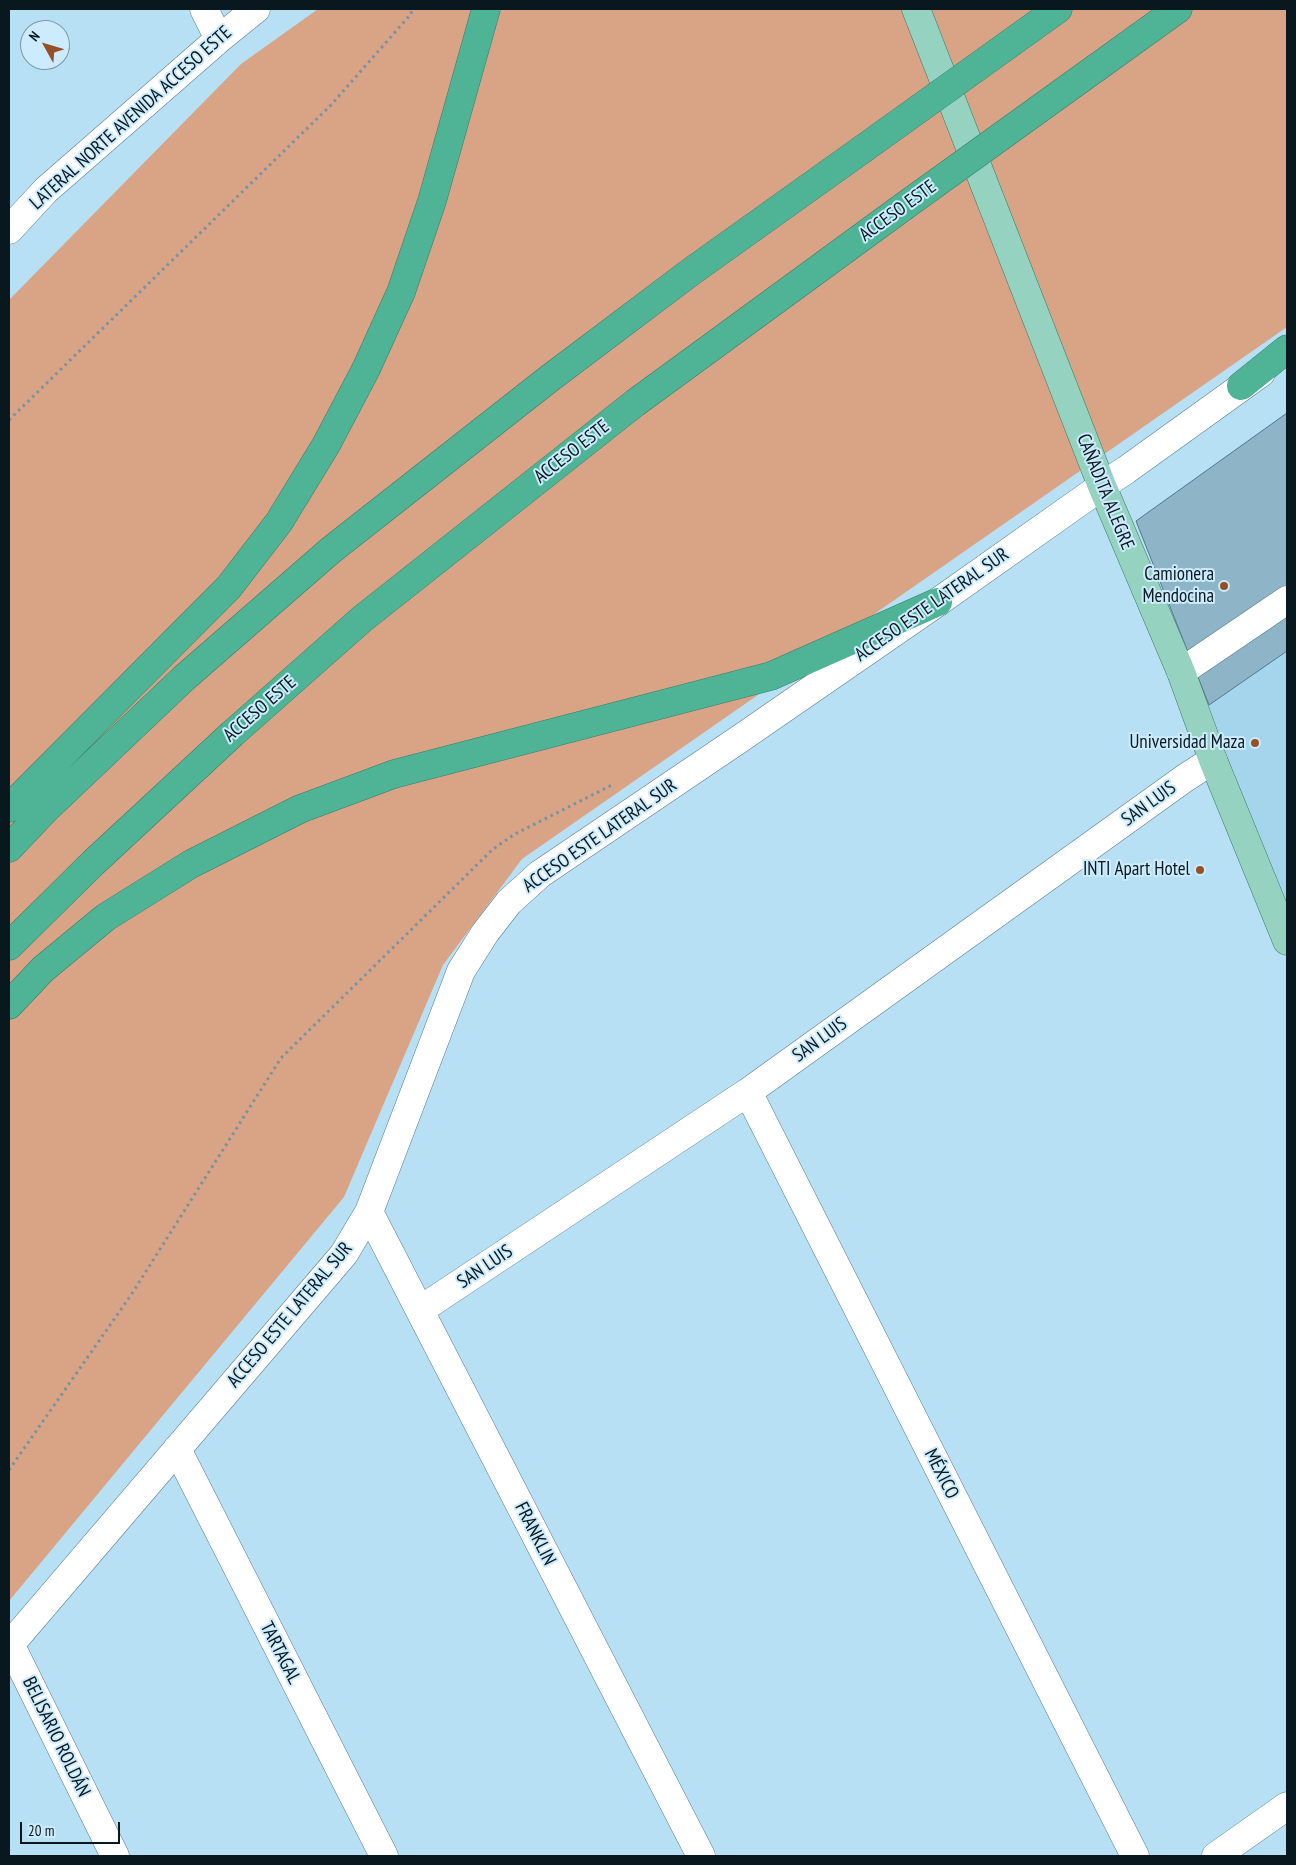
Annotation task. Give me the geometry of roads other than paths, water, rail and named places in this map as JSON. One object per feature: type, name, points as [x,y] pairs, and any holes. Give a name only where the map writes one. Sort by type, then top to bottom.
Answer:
[{"type":"highway","points":[[9,808],[229,587],[279,522],[321,452],[366,369],[401,292],[432,202],[486,9]]},
{"type":"highway","points":[[9,848],[45,810],[184,678],[332,550],[590,348],[692,271],[1058,9]]},
{"type":"highway","name":"ACCESO ESTE","points":[[9,946],[93,863],[224,740],[362,620],[635,403],[1178,9]]},
{"type":"highway","points":[[1240,386],[1287,349]]},
{"type":"highway","points":[[9,1005],[43,969],[106,917],[191,864],[300,810],[394,774],[771,676],[938,602]]},
{"type":"main road","name":"CAÑADITA ALEGRE","points":[[916,9],[1102,486],[1181,672],[1287,942]]},
{"type":"street","points":[[204,9],[218,39]]},
{"type":"street","name":"LATERAL NORTE AVENIDA ACCESO ESTE","points":[[9,230],[46,190],[218,39],[256,9]]},
{"type":"street","name":"ACCESO ESTE LATERAL SUR","points":[[10,1645],[344,1254],[369,1212],[461,971],[485,933],[509,902],[540,874],[938,602],[1126,470],[1240,386],[1287,356]]},
{"type":"street","points":[[1181,672],[1287,600]]},
{"type":"street","name":"SAN LUIS","points":[[420,1310],[748,1092],[1185,778],[1214,760]]},
{"type":"street","name":"MÉXICO","points":[[748,1092],[1135,1856]]},
{"type":"street","name":"FRANKLIN","points":[[369,1212],[701,1856]]},
{"type":"street","name":"TARTAGAL","points":[[177,1450],[384,1856]]},
{"type":"street","name":"BELISARIO ROLDÁN","points":[[10,1645],[115,1856]]},
{"type":"street","points":[[1216,1856],[1287,1806]]},
{"type":"place","name":"Camionera Mendocina","points":[[1224,586]]},
{"type":"place","name":"Universidad Maza","points":[[1255,743]]},
{"type":"place","name":"INTI Apart Hotel","points":[[1200,870]]}]
